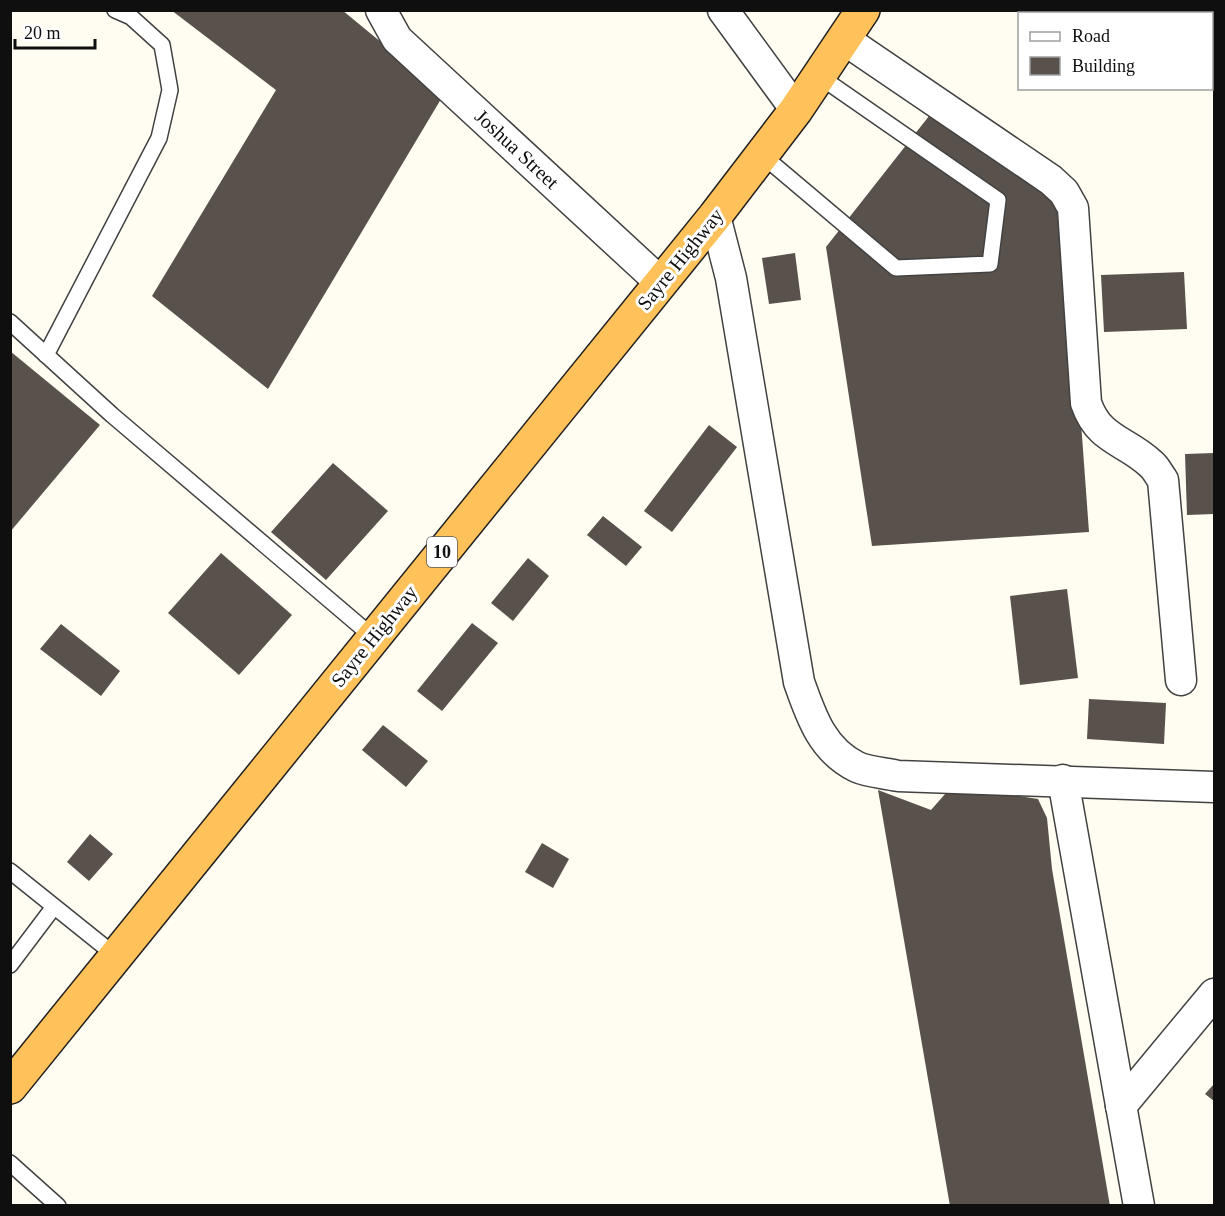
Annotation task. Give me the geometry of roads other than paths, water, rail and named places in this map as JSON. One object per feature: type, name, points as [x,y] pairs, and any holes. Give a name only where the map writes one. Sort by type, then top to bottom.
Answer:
[{"type":"highway","name":"Sayre Highway","points":[[10,1087],[660,282],[716,216],[796,110],[863,10]]},
{"type":"street","name":"Joshua Street","points":[[381,10],[397,39],[660,282]]},
{"type":"street","points":[[723,10],[796,110]]},
{"type":"street","points":[[844,40],[1051,180],[1065,192],[1073,208],[1086,403],[1092,420],[1101,431],[1151,464],[1163,480],[1181,680]]},
{"type":"street","points":[[716,216],[731,278],[799,682],[812,720],[826,744],[857,767],[898,776],[1215,786]]},
{"type":"street","points":[[1063,780],[1139,1206]]},
{"type":"street","points":[[1121,1106],[1215,994]]},
{"type":"lane","points":[[46,355],[159,138],[170,90],[162,45],[131,16],[115,10]]},
{"type":"lane","points":[[762,154],[896,268],[990,264],[998,200],[819,76]]},
{"type":"lane","points":[[10,322],[111,415],[374,637]]},
{"type":"lane","points":[[10,871],[53,908],[116,956]]},
{"type":"lane","points":[[10,965],[53,908]]},
{"type":"lane","points":[[10,1163],[58,1206]]}]
